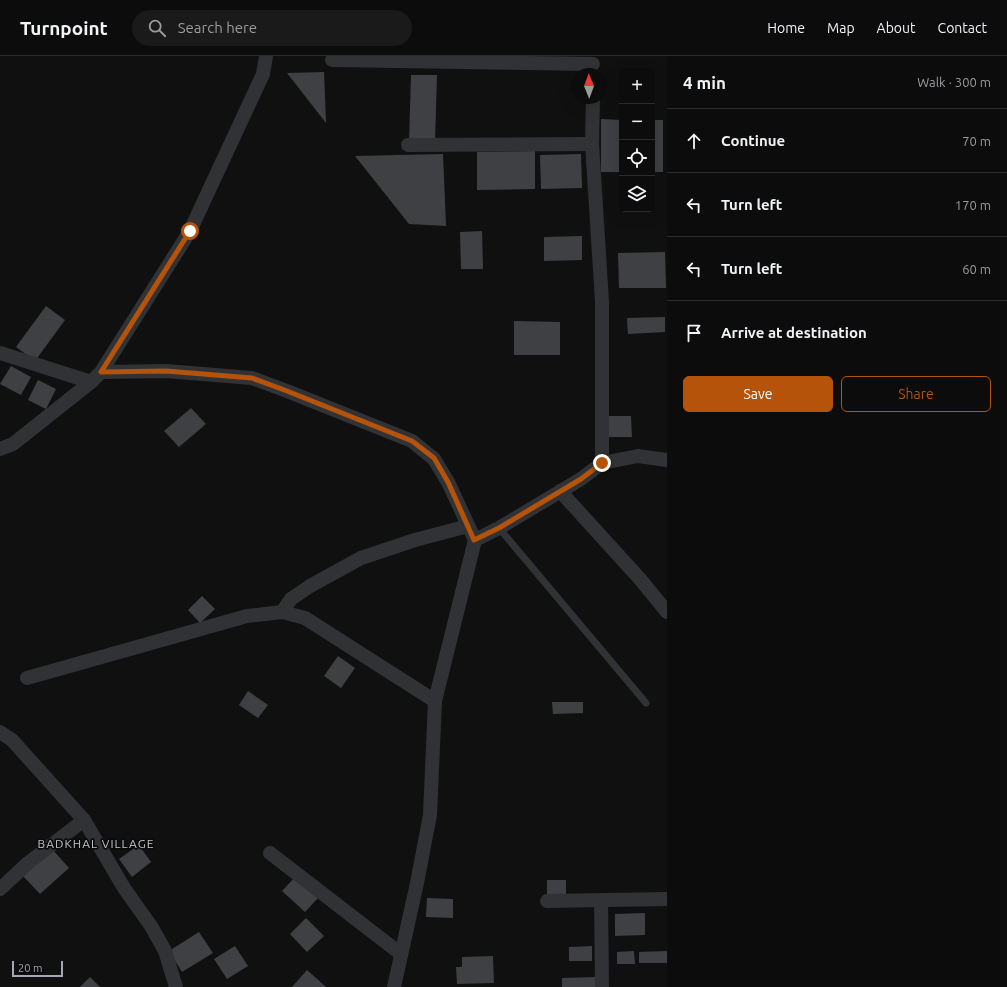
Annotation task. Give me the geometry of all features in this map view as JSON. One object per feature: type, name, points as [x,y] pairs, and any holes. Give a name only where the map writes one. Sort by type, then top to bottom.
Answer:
[{"type":"street","points":[[0,449],[13,444],[91,382],[101,372],[190,231],[263,74],[266,56]]},
{"type":"street","points":[[332,60],[593,65]]},
{"type":"street","points":[[593,104],[592,144],[602,301],[602,463]]},
{"type":"street","points":[[408,145],[592,144]]},
{"type":"street","points":[[0,353],[91,382]]},
{"type":"street","points":[[101,372],[166,371],[252,378],[412,441],[434,458],[448,482],[474,540],[435,701],[430,815],[394,987]]},
{"type":"street","points":[[474,540],[499,528],[581,479],[602,463],[638,456],[667,460]]},
{"type":"street","points":[[560,491],[640,579],[667,612]]},
{"type":"street","points":[[282,612],[291,599],[310,586],[361,558],[415,540],[468,526]]},
{"type":"street","points":[[27,678],[247,616],[282,612],[305,618],[435,701]]},
{"type":"street","points":[[0,732],[12,740],[84,820],[124,888],[151,926],[165,951],[176,987]]},
{"type":"street","points":[[0,889],[28,863],[84,820]]},
{"type":"street","points":[[270,853],[401,954]]},
{"type":"street","points":[[547,901],[667,899]]},
{"type":"street","points":[[601,900],[602,986]]},
{"type":"lane","points":[[499,528],[646,703]]},
{"type":"building","points":[[324,72],[326,123],[287,73]]},
{"type":"building","points":[[411,75],[437,75],[435,143],[409,143]]},
{"type":"building","points":[[601,119],[619,120],[619,172],[601,172]]},
{"type":"building","points":[[655,120],[663,120],[663,172],[655,172]]},
{"type":"building","points":[[535,151],[535,189],[477,190],[477,152]]},
{"type":"building","points":[[443,154],[446,226],[409,224],[355,156]]},
{"type":"building","points":[[581,154],[582,188],[541,189],[540,155]]},
{"type":"building","points":[[482,231],[483,269],[461,269],[460,232]]},
{"type":"building","points":[[582,236],[582,260],[544,261],[544,237]]},
{"type":"building","points":[[665,252],[666,288],[619,288],[618,253]]},
{"type":"building","points":[[46,306],[65,320],[35,361],[16,347]]},
{"type":"building","points":[[665,317],[665,332],[628,334],[627,318]]},
{"type":"building","points":[[514,321],[560,322],[560,355],[514,355]]},
{"type":"building","points":[[11,366],[31,377],[21,395],[0,384]]},
{"type":"building","points":[[38,380],[56,389],[46,409],[28,400]]},
{"type":"building","points":[[191,408],[206,424],[179,447],[164,431]]},
{"type":"building","points":[[607,416],[631,416],[632,437],[607,437]]},
{"type":"building","points":[[202,596],[215,609],[200,623],[188,610]]},
{"type":"building","points":[[338,656],[355,668],[341,688],[324,676]]},
{"type":"building","points":[[248,691],[268,705],[258,718],[239,705]]},
{"type":"building","points":[[552,702],[583,702],[583,713],[553,714]]},
{"type":"building","points":[[139,845],[151,862],[132,877],[119,859]]},
{"type":"building","points":[[52,849],[69,868],[40,894],[23,876]]},
{"type":"building","points":[[296,876],[319,897],[305,912],[282,891]]},
{"type":"building","points":[[547,880],[566,880],[566,894],[547,894]]},
{"type":"building","points":[[427,898],[453,899],[453,918],[426,917]]},
{"type":"building","points":[[645,913],[645,935],[615,936],[615,914]]},
{"type":"building","points":[[306,918],[324,936],[307,952],[290,934]]},
{"type":"building","points":[[199,932],[213,953],[182,972],[169,951]]},
{"type":"building","points":[[235,946],[248,966],[227,979],[214,959]]},
{"type":"building","points":[[592,946],[592,961],[569,961],[569,947]]},
{"type":"building","points":[[634,951],[635,964],[617,964],[617,952]]},
{"type":"building","points":[[667,951],[667,963],[639,963],[639,952]]},
{"type":"building","points":[[493,956],[494,983],[457,984],[456,967],[462,967],[462,957]]},
{"type":"building","points":[[307,970],[326,987],[292,987]]},
{"type":"building","points":[[90,977],[100,987],[80,987]]},
{"type":"building","points":[[597,977],[597,987],[562,987],[562,978]]},
{"type":"district","name":"BADKHAL VILLAGE","points":[[96,844]]},
{"type":"route","points":[[190,231],[101,372],[166,371],[252,378],[412,441],[434,458],[448,482],[474,540],[499,528],[581,479],[602,463]]}]
